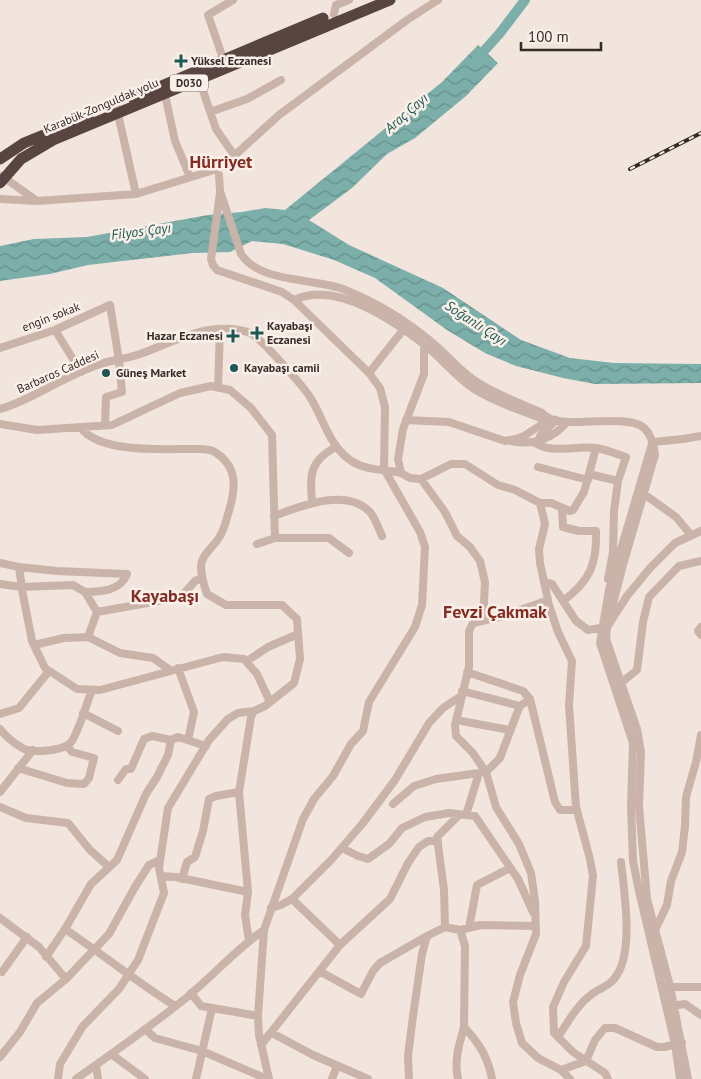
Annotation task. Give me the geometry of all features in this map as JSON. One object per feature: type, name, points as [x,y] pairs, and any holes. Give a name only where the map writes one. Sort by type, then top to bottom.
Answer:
[{"type":"highway","name":"Karabük-Zonguldak yolu","points":[[225,64],[369,0]]},
{"type":"highway","name":"Karabük-Zonguldak yolu","points":[[0,158],[24,143],[117,109],[225,64],[390,0]]},
{"type":"highway","name":"Karabük-Zonguldak yolu","points":[[1,178],[21,159],[53,140],[117,109]]},
{"type":"street","points":[[225,64],[208,16],[232,0]]},
{"type":"street","points":[[334,14],[336,5],[349,0]]},
{"type":"street","points":[[0,199],[37,202],[136,194],[190,176],[217,173],[225,170],[223,166],[279,115],[407,20],[438,0]]},
{"type":"street","points":[[198,75],[216,129],[234,155]]},
{"type":"street","points":[[210,112],[247,99],[281,80]]},
{"type":"street","points":[[163,90],[175,141],[190,176]]},
{"type":"street","points":[[117,109],[136,194]]},
{"type":"street","points":[[217,173],[221,207],[211,259],[213,265],[224,273],[282,292],[294,300],[369,373],[384,397],[384,469],[424,540],[426,555],[421,610],[409,638],[369,702],[362,731],[351,744],[333,776],[314,799],[302,819],[264,930],[258,1016],[259,1035],[268,1079]]},
{"type":"street","points":[[1,178],[37,202]]},
{"type":"street","points":[[221,207],[240,254],[246,262],[253,267],[286,278],[341,289],[394,314],[426,342],[460,378],[480,392],[540,418],[567,422],[633,422],[647,430],[653,442],[655,455],[600,643],[633,743],[631,806],[634,861],[639,891],[666,987]]},
{"type":"street","points":[[282,292],[286,278]]},
{"type":"street","points":[[305,295],[307,282]]},
{"type":"street","points":[[294,300],[305,295],[332,296],[354,302],[426,342]]},
{"type":"street","name":"engin sokak","points":[[0,348],[55,330],[110,305],[119,360]]},
{"type":"street","points":[[218,387],[220,329]]},
{"type":"street","name":"Barbaros Caddesi","points":[[0,409],[52,388],[100,364],[135,356],[209,330],[232,329],[252,334],[278,359],[310,397],[336,448],[353,462],[370,470],[384,469],[401,473],[410,478],[421,479]]},
{"type":"street","points":[[55,330],[81,372]]},
{"type":"street","points":[[369,373],[403,330]]},
{"type":"street","points":[[401,473],[398,459],[403,430],[424,374],[426,342]]},
{"type":"street","points":[[105,425],[106,397],[122,392],[119,360]]},
{"type":"street","points":[[0,424],[37,430],[112,425],[180,394],[211,386],[230,390],[251,408],[272,435],[275,538]]},
{"type":"street","points":[[536,441],[551,419]]},
{"type":"street","points":[[510,441],[524,436],[551,419]]},
{"type":"street","points":[[406,420],[449,422],[499,440],[521,443],[536,441],[555,434],[567,422]]},
{"type":"street","points":[[58,1079],[60,1064],[83,1026],[119,989],[138,960],[164,893],[160,860],[168,808],[206,746],[228,719],[238,713],[254,711],[270,702],[294,683],[300,659],[297,619],[282,605],[226,605],[207,594],[202,578],[202,561],[222,534],[232,503],[235,480],[229,464],[211,450],[143,448],[115,444],[97,440],[87,435],[81,428]]},
{"type":"street","points":[[653,442],[683,440],[701,436]]},
{"type":"street","points":[[536,441],[541,446],[550,448],[596,448],[626,457],[618,481],[614,511],[613,552],[607,582],[609,590]]},
{"type":"street","points":[[653,442],[609,590],[604,628],[606,639],[637,728],[641,752],[639,806],[647,899],[656,928],[678,1044],[688,1079]]},
{"type":"street","points":[[312,503],[311,481],[315,465],[322,454],[336,448]]},
{"type":"street","points":[[484,621],[485,582],[480,561],[470,547],[457,536],[445,512],[421,479],[451,464],[465,464],[498,484],[540,503],[551,503],[570,511],[573,510],[584,492],[596,448]]},
{"type":"street","points":[[538,467],[618,481]]},
{"type":"street","points":[[644,494],[676,517],[691,535]]},
{"type":"street","points":[[274,516],[312,503],[352,501],[370,512],[382,536]]},
{"type":"street","points":[[540,503],[545,524],[539,555],[544,582],[558,632],[572,661],[569,705],[577,810],[593,876],[586,946],[564,982],[553,1007],[554,1033],[573,1052],[605,1073],[608,1079]]},
{"type":"street","points":[[562,508],[563,527],[579,531],[596,531],[597,545],[590,573],[577,590],[563,601]]},
{"type":"street","points":[[544,582],[552,584],[576,621],[588,630],[604,628],[650,568],[675,543],[701,530]]},
{"type":"street","points":[[257,544],[275,538],[329,538],[349,552]]},
{"type":"street","points":[[622,682],[637,670],[643,622],[649,598],[679,566],[701,561]]},
{"type":"street","points":[[0,563],[20,567],[74,572],[127,574],[121,583],[109,590],[85,592]]},
{"type":"street","points":[[20,567],[21,587],[34,645],[45,668],[77,689],[100,690],[223,657],[244,658],[257,674],[270,702]]},
{"type":"street","points":[[73,585],[74,572]]},
{"type":"street","points":[[97,612],[181,597],[195,580],[202,578]]},
{"type":"street","points":[[0,584],[21,587],[73,585],[85,592],[97,612]]},
{"type":"street","points":[[548,600],[504,616],[472,623],[469,631],[467,672],[456,720],[456,736],[472,752],[496,806],[519,844],[531,872],[536,934],[520,974],[513,1002],[516,1023],[522,1043],[538,1058],[561,1070],[570,1079]]},
{"type":"street","points":[[88,637],[97,612]]},
{"type":"street","points":[[701,627],[698,631],[701,635]]},
{"type":"street","points":[[247,662],[268,647],[298,634]]},
{"type":"street","points":[[34,645],[64,638],[88,637],[120,653],[154,658],[174,669],[194,712],[188,740]]},
{"type":"street","points":[[0,714],[19,708],[49,671]]},
{"type":"street","points":[[467,672],[523,691],[530,699],[555,802],[560,810],[577,810]]},
{"type":"street","points":[[0,729],[6,737],[26,750],[52,750],[67,746],[72,743],[92,690]]},
{"type":"street","points":[[271,908],[281,906],[292,899],[342,848],[395,780],[429,723],[443,708],[462,693]]},
{"type":"street","points":[[462,693],[520,706]]},
{"type":"street","points":[[445,927],[444,890],[438,837],[462,815],[482,772],[500,758],[520,706],[530,699]]},
{"type":"street","points":[[248,941],[245,915],[248,892],[239,792],[251,717],[254,711]]},
{"type":"street","points":[[83,713],[118,731]]},
{"type":"street","points":[[456,720],[510,730]]},
{"type":"street","points":[[656,928],[667,905],[671,881],[682,852],[686,797],[701,735]]},
{"type":"street","points":[[118,780],[126,769],[131,769],[144,739],[152,736],[171,740],[178,737],[206,746]]},
{"type":"street","points":[[46,957],[65,929],[90,884],[117,860],[146,794],[168,755],[171,740]]},
{"type":"street","points":[[18,768],[67,783],[84,784],[89,778],[94,758],[72,752],[67,746]]},
{"type":"street","points":[[0,792],[33,750]]},
{"type":"street","points":[[393,804],[414,786],[436,779],[482,772]]},
{"type":"street","points":[[182,879],[188,862],[195,857],[203,831],[209,799],[239,792]]},
{"type":"street","points":[[0,807],[26,818],[68,823],[90,850],[109,867]]},
{"type":"street","points":[[342,848],[368,859],[389,844],[402,828],[425,817],[449,813],[475,816],[518,879],[535,916]]},
{"type":"street","points":[[262,1046],[340,946],[390,899],[408,863],[419,848],[428,841],[438,841]]},
{"type":"street","points":[[0,1057],[20,1032],[37,1002],[66,978],[110,934],[134,887],[149,865],[160,860]]},
{"type":"street","points":[[558,1037],[575,1011],[591,995],[614,980],[621,968],[627,938],[621,862]]},
{"type":"street","points":[[469,928],[477,885],[510,868]]},
{"type":"street","points":[[161,876],[248,892]]},
{"type":"street","points":[[292,899],[340,946]]},
{"type":"street","points":[[0,918],[39,946],[46,957],[66,978]]},
{"type":"street","points":[[321,972],[361,994],[373,971],[380,963],[445,927],[460,930],[480,925],[536,926]]},
{"type":"street","points":[[65,929],[95,949],[128,975],[175,1006]]},
{"type":"street","points":[[76,1079],[175,1006],[248,941],[264,930]]},
{"type":"street","points":[[458,1079],[456,1067],[457,1052],[464,1027],[465,946],[460,930]]},
{"type":"street","points":[[409,1079],[408,1056],[413,1016],[422,954],[427,936]]},
{"type":"street","points":[[2,972],[27,937]]},
{"type":"street","points":[[666,987],[701,987]]},
{"type":"street","points":[[191,993],[201,1006],[258,1016]]},
{"type":"street","points":[[670,1006],[686,1004],[701,1015]]},
{"type":"street","points":[[196,1079],[212,1008]]},
{"type":"street","points":[[464,1027],[476,1041],[489,1063],[492,1079]]},
{"type":"street","points":[[561,1070],[586,1061],[595,1040],[604,1028],[615,1028],[657,1047],[678,1044]]},
{"type":"street","points":[[145,1029],[155,1038],[202,1051],[268,1079]]},
{"type":"street","points":[[272,1033],[313,1055],[368,1079]]},
{"type":"street","points":[[678,1044],[680,1079]]},
{"type":"street","points":[[111,1054],[145,1079]]},
{"type":"street","points":[[96,1065],[98,1079]]},
{"type":"street","points":[[332,1079],[337,1066]]},
{"type":"water","points":[[478,45],[498,63],[466,96],[415,138],[387,154],[352,188],[309,220],[349,245],[443,288],[521,340],[570,358],[614,363],[701,364],[701,383],[595,384],[516,366],[485,353],[447,330],[375,278],[334,260],[283,244],[252,241],[230,252],[193,253],[88,265],[50,274],[0,281],[0,246],[34,239],[87,237],[208,215],[265,208],[285,210],[442,82]]},
{"type":"waterway","name":"Araç Çayı","points":[[475,61],[500,33],[525,0]]},
{"type":"railway","points":[[630,169],[701,133]]},
{"type":"place","name":"Yüksel Eczanesi","points":[[181,61]]},
{"type":"place","name":"Kayabaşı Eczanesi","points":[[257,333]]},
{"type":"place","name":"Hazar Eczanesi","points":[[233,336]]},
{"type":"place","name":"Kayabaşı camii","points":[[234,368]]},
{"type":"place","name":"Güneş Market","points":[[106,373]]},
{"type":"district","name":"Hürriyet","points":[[221,162]]},
{"type":"district","name":"Kayabaşı","points":[[165,596]]},
{"type":"district","name":"Fevzi Çakmak","points":[[495,612]]},
{"type":"water label","name":"Filyos Çayı","points":[[141,231]]},
{"type":"water label","name":"Soğanlı Çayı","points":[[476,323]]}]
